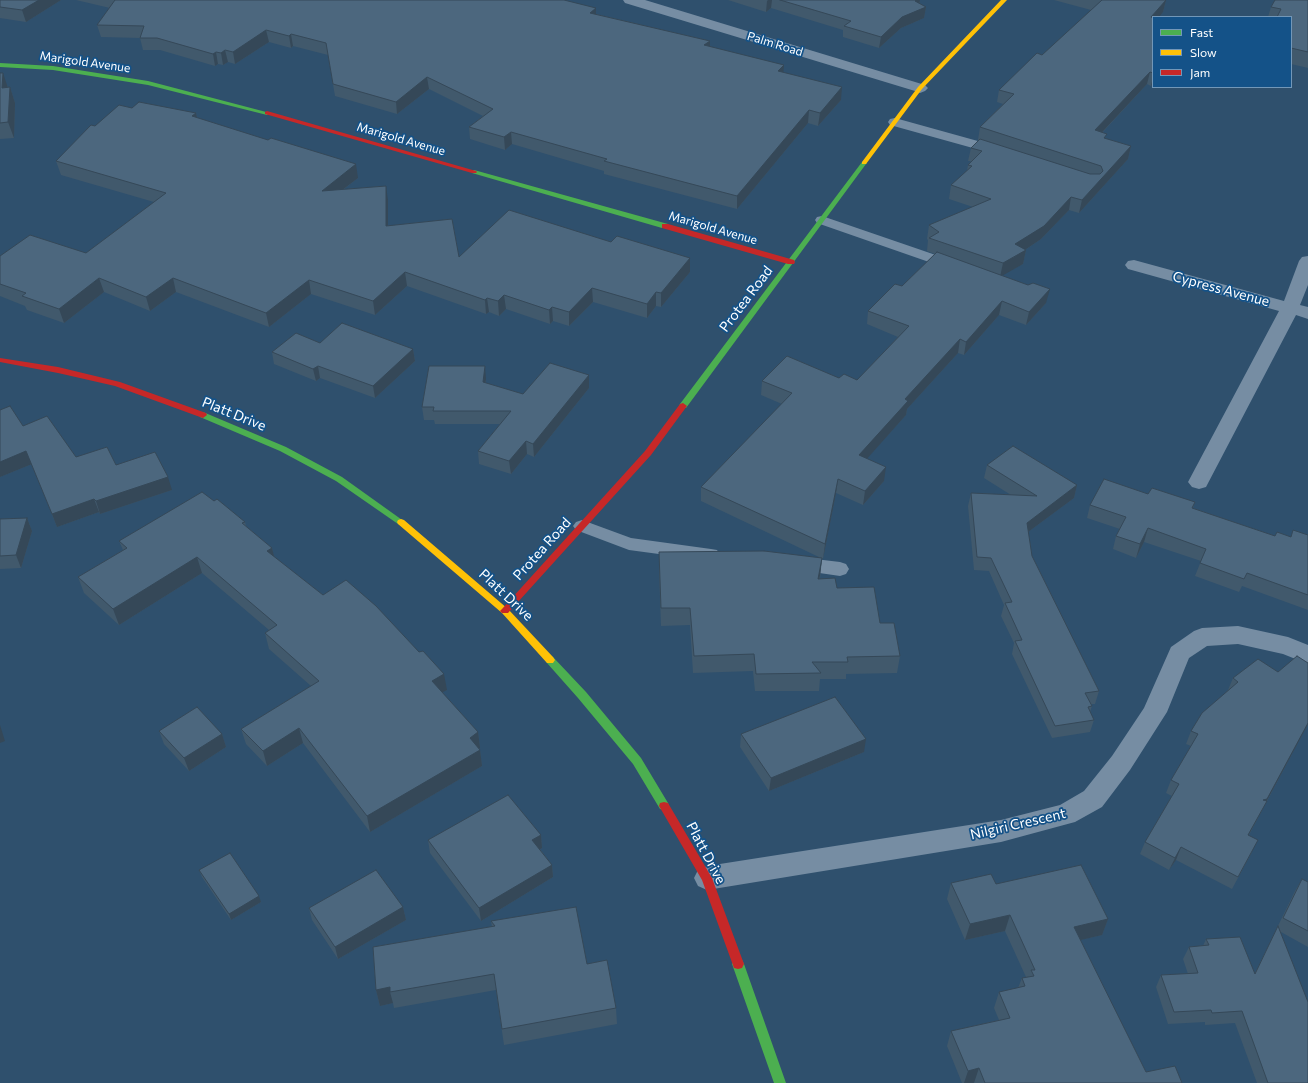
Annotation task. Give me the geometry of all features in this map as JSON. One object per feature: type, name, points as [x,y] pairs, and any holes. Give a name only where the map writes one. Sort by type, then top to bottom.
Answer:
[{"type":"street","name":"Palm Road","points":[[630,0],[920,88]]},
{"type":"street","name":"Protea Road","points":[[505,611],[648,453],[920,88],[1004,0]]},
{"type":"street","name":"Marigold Avenue","points":[[0,65],[53,68],[148,83],[232,103],[791,262]]},
{"type":"street","points":[[1199,482],[1299,310],[1308,261]]},
{"type":"street","name":"Cypress Avenue","points":[[1134,265],[1299,310]]},
{"type":"street","name":"Platt Drive","points":[[0,360],[58,370],[117,384],[205,416],[283,449],[339,479],[402,523],[505,611],[582,695],[637,761],[707,878],[780,1083]]},
{"type":"street","name":"Nilgiri Crescent","points":[[707,878],[1001,831],[1066,814],[1093,799],[1121,763],[1155,712],[1179,653],[1202,637],[1238,635],[1288,646],[1308,655]]},
{"type":"lane","points":[[895,122],[1007,154]]},
{"type":"lane","points":[[822,220],[968,271]]},
{"type":"lane","points":[[582,526],[630,544],[725,556]]},
{"type":"lane","points":[[778,562],[840,569]]},
{"type":"building","points":[[0,0],[39,0],[22,10],[0,7]]},
{"type":"building","points":[[115,0],[564,0],[596,8],[590,13],[710,41],[704,45],[784,65],[778,71],[842,87],[820,113],[809,110],[737,196],[604,161],[607,159],[511,132],[504,137],[469,127],[493,109],[427,77],[396,102],[333,84],[326,43],[291,34],[289,36],[266,30],[233,52],[225,50],[221,53],[216,52],[213,54],[157,38],[140,38],[144,26],[97,25]]},
{"type":"building","points":[[780,0],[916,0],[915,1],[926,7],[902,17],[881,37],[844,26],[851,21]]},
{"type":"building","points":[[1102,0],[1166,0],[1151,17],[1152,73],[1150,72],[1095,130],[1107,134],[1104,138],[1131,146],[1082,200],[1071,197],[1044,226],[1015,244],[1026,250],[1003,263],[929,238],[939,232],[929,225],[991,199],[951,185],[972,166],[968,165],[982,151],[971,148],[980,139],[1090,174],[1100,174],[1103,171],[1101,166],[980,127],[1014,94],[999,90],[1037,53],[1042,55]]},
{"type":"building","points":[[1275,0],[1308,0],[1308,52],[1292,48],[1292,16],[1278,16],[1281,9],[1271,7]]},
{"type":"building","points":[[0,73],[3,73],[2,88],[10,87],[8,122],[0,123]]},
{"type":"building","points":[[139,102],[196,113],[192,116],[268,140],[271,138],[356,164],[322,191],[386,186],[386,226],[452,219],[459,257],[509,210],[611,242],[617,236],[690,258],[661,293],[656,292],[647,304],[592,288],[569,312],[552,307],[549,310],[504,295],[498,301],[487,298],[485,300],[405,272],[373,301],[309,280],[266,313],[173,278],[146,297],[99,278],[59,309],[22,296],[26,293],[0,284],[0,256],[30,235],[86,253],[166,193],[56,161],[91,125],[95,126],[119,105],[132,108]]},
{"type":"building","points":[[937,252],[1028,285],[1033,283],[1050,289],[1029,312],[1002,301],[966,342],[960,339],[905,399],[908,401],[859,455],[886,467],[865,491],[838,479],[825,544],[701,487],[792,393],[762,381],[787,356],[839,378],[844,374],[857,380],[909,326],[868,311],[895,284],[902,286]]},
{"type":"building","points":[[342,323],[413,349],[373,386],[318,366],[313,369],[272,352],[296,333],[320,343]]},
{"type":"building","points":[[550,363],[589,375],[533,444],[526,441],[509,461],[478,451],[511,411],[433,411],[434,407],[422,407],[429,366],[485,366],[483,382],[523,394]]},
{"type":"building","points":[[10,406],[23,426],[47,416],[76,457],[107,447],[116,465],[155,452],[168,477],[96,501],[94,499],[52,514],[26,451],[0,462],[0,410]]},
{"type":"building","points":[[1013,446],[1077,485],[1027,523],[1032,556],[1099,691],[1085,693],[1092,706],[1088,707],[1094,720],[1055,726],[1015,641],[1022,640],[1005,603],[1012,602],[991,558],[977,557],[971,493],[1037,496],[987,465]]},
{"type":"building","points":[[1104,479],[1148,494],[1152,488],[1195,502],[1192,508],[1275,536],[1277,532],[1291,537],[1293,530],[1308,535],[1308,595],[1247,573],[1244,579],[1200,563],[1206,549],[1148,528],[1140,544],[1116,536],[1126,517],[1090,505]]},
{"type":"building","points":[[202,492],[214,501],[217,499],[245,522],[242,523],[272,548],[267,551],[323,595],[346,580],[376,606],[419,652],[423,651],[444,674],[432,681],[478,732],[470,738],[480,750],[367,816],[299,728],[263,751],[241,729],[319,681],[265,633],[277,625],[197,557],[113,609],[78,577],[127,548],[119,541]]},
{"type":"building","points":[[27,518],[16,555],[0,556],[0,519]]},
{"type":"building","points":[[764,551],[822,558],[818,579],[835,578],[837,588],[874,587],[880,623],[894,623],[900,656],[847,657],[848,662],[812,662],[821,673],[756,674],[754,654],[694,656],[690,608],[661,608],[659,552]]},
{"type":"building","points":[[1297,656],[1308,663],[1308,723],[1267,799],[1263,800],[1267,801],[1248,835],[1258,840],[1238,877],[1181,847],[1175,858],[1145,842],[1179,784],[1171,780],[1198,734],[1191,731],[1202,713],[1238,682],[1233,678],[1258,659],[1278,672]]},
{"type":"building","points":[[835,697],[866,739],[771,778],[741,734]]},
{"type":"building","points":[[197,707],[222,734],[184,758],[159,731]]},
{"type":"building","points":[[508,795],[541,835],[532,840],[552,865],[479,908],[428,840]]},
{"type":"building","points":[[230,853],[259,896],[229,914],[199,870]]},
{"type":"building","points":[[1081,865],[1108,919],[1074,927],[1146,1072],[1175,1066],[1182,1083],[985,1083],[979,1068],[968,1071],[951,1031],[1010,1018],[999,992],[1025,986],[1022,978],[1034,976],[1031,970],[1035,970],[1010,915],[970,924],[951,883],[991,874],[996,884]]},
{"type":"building","points":[[376,870],[403,907],[335,947],[309,908]]},
{"type":"building","points":[[1302,879],[1308,882],[1308,931],[1283,918]]},
{"type":"building","points":[[576,907],[587,964],[607,960],[616,1008],[502,1029],[494,974],[390,992],[390,987],[376,990],[373,947],[495,926],[491,921]]},
{"type":"building","points":[[1278,926],[1308,1002],[1308,1083],[1268,1083],[1242,1011],[1212,1013],[1211,1010],[1174,1012],[1161,975],[1198,973],[1189,947],[1209,945],[1206,939],[1240,937],[1255,974]]},
{"type":"traffic: fast","points":[[0,65],[53,68],[148,83],[267,113]]},
{"type":"traffic: fast","points":[[683,406],[864,163]]},
{"type":"traffic: fast","points":[[474,172],[665,226]]},
{"type":"traffic: fast","points":[[203,415],[283,449],[339,479],[401,522]]},
{"type":"traffic: fast","points":[[550,660],[582,695],[637,761],[664,806]]},
{"type":"traffic: fast","points":[[738,964],[780,1083]]},
{"type":"traffic: slow","points":[[864,163],[920,88],[1004,0]]},
{"type":"traffic: slow","points":[[401,522],[505,611],[550,660]]},
{"type":"traffic: jam","points":[[267,113],[474,172]]},
{"type":"traffic: jam","points":[[665,226],[791,262]]},
{"type":"traffic: jam","points":[[0,360],[58,370],[117,384],[203,415]]},
{"type":"traffic: jam","points":[[505,611],[648,453],[683,406]]},
{"type":"traffic: jam","points":[[664,806],[707,878],[738,964]]}]
